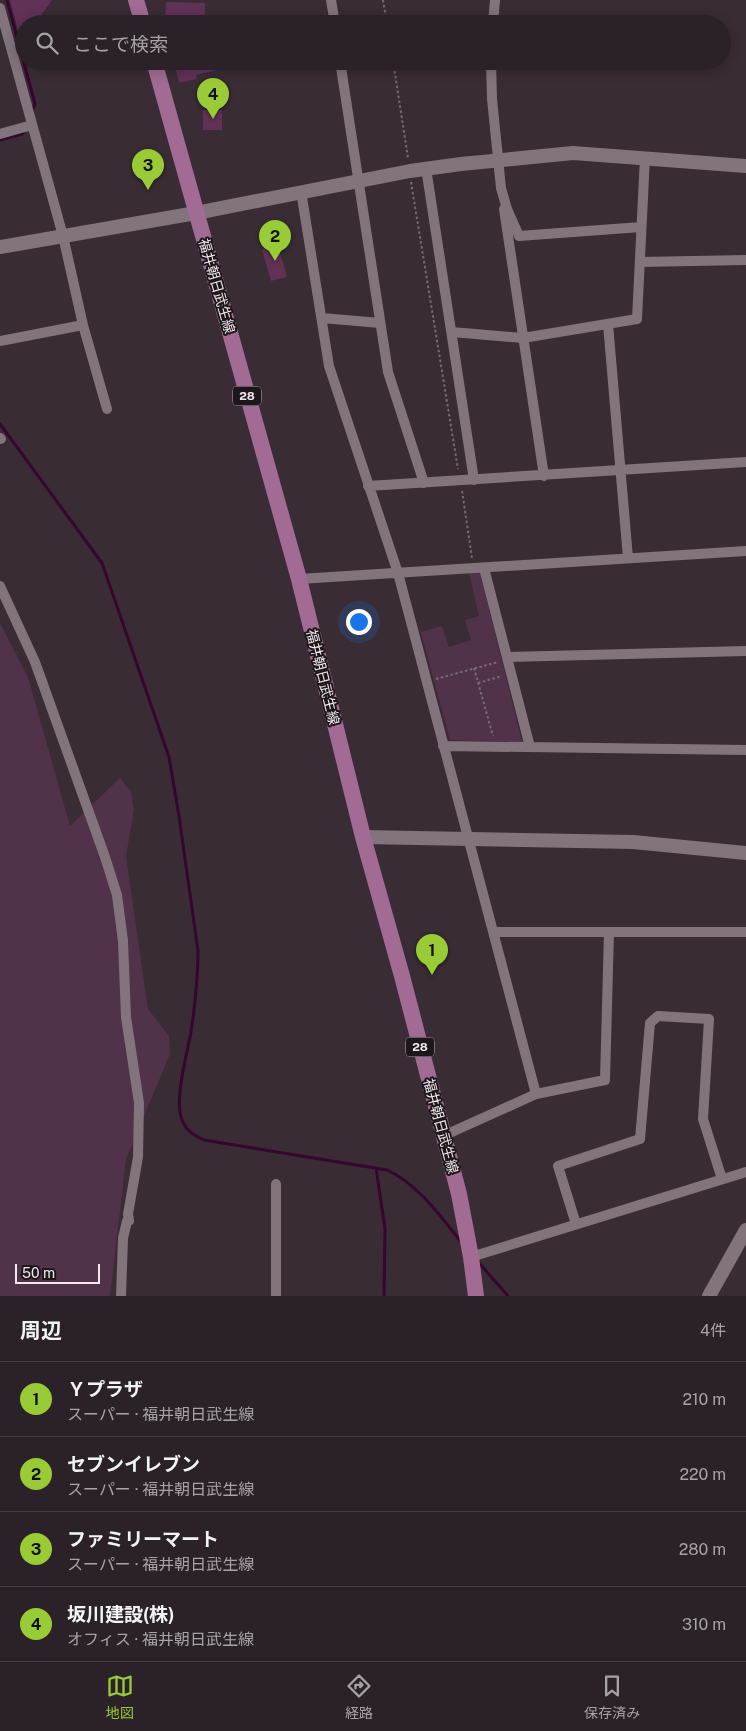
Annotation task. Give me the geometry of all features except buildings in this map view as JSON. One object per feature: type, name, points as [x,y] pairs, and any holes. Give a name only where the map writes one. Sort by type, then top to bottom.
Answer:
[{"type":"main road","points":[[136,0],[140,15]]},
{"type":"main road","name":"福井朝日武生線","points":[[156,70],[299,579],[363,838],[458,1194],[472,1257],[476,1296]]},
{"type":"street","points":[[331,0],[334,15]]},
{"type":"street","points":[[494,15],[495,0]]},
{"type":"street","points":[[0,8],[15,63]]},
{"type":"street","points":[[17,70],[63,236],[83,325],[107,409]]},
{"type":"street","points":[[341,70],[388,372],[424,483]]},
{"type":"street","points":[[491,70],[492,99],[504,215],[544,476]]},
{"type":"street","points":[[0,134],[32,126]]},
{"type":"street","points":[[0,247],[196,213],[426,168],[498,160],[573,153],[746,166]]},
{"type":"street","points":[[452,332],[523,338],[637,319],[645,158]]},
{"type":"street","points":[[426,168],[474,480]]},
{"type":"street","points":[[301,191],[329,366],[398,574],[536,1094]]},
{"type":"street","points":[[503,198],[519,236],[641,227]]},
{"type":"street","points":[[640,262],[746,260]]},
{"type":"street","points":[[322,318],[380,323]]},
{"type":"street","points":[[608,324],[619,471],[628,558]]},
{"type":"street","points":[[0,341],[83,325]]},
{"type":"street","points":[[368,486],[746,462]]},
{"type":"street","points":[[299,579],[746,551]]},
{"type":"street","points":[[484,568],[502,659],[511,674],[530,747]]},
{"type":"street","points":[[0,586],[35,662],[117,895],[123,941],[126,1017],[139,1103],[138,1158],[128,1214],[129,1221],[127,1221],[123,1238],[121,1296]]},
{"type":"street","points":[[502,659],[746,651]]},
{"type":"street","points":[[443,746],[746,750]]},
{"type":"street","points":[[363,838],[467,838],[633,842],[746,853]]},
{"type":"street","points":[[494,932],[746,932]]},
{"type":"street","points":[[443,1136],[536,1094],[605,1080],[609,932]]},
{"type":"street","points":[[576,1224],[558,1166],[640,1139],[650,1023],[658,1016],[709,1019],[703,1120],[722,1179]]},
{"type":"street","points":[[472,1257],[746,1172]]},
{"type":"street","points":[[276,1184],[276,1296]]},
{"type":"street","points":[[709,1296],[746,1230]]},
{"type":"path","points":[[383,0],[386,15]]},
{"type":"path","points":[[394,70],[473,569]]},
{"type":"path","points":[[426,682],[502,659]]},
{"type":"path","points":[[474,668],[496,746]]},
{"type":"path","points":[[478,683],[511,674]]},
{"type":"shaded area","points":[[480,572],[522,742],[450,740],[421,632],[442,626],[449,647],[471,640],[465,620],[479,616],[469,573]]},
{"type":"shaded area","points":[[0,623],[28,677],[70,826],[120,778],[131,792],[134,810],[126,856],[148,1009],[169,1036],[170,1054],[126,1159],[110,1296],[0,1296]]},
{"type":"waterway","points":[[7,0],[15,30]]},
{"type":"waterway","points":[[26,70],[35,104],[32,111]]},
{"type":"waterway","points":[[0,140],[22,134],[24,130]]},
{"type":"waterway","points":[[0,424],[102,563],[169,757],[198,951],[194,1012],[179,1099],[181,1117],[187,1129],[204,1140],[387,1170],[419,1192],[462,1243]]},
{"type":"waterway","points":[[376,1168],[385,1229],[384,1296]]},
{"type":"waterway","points":[[479,1263],[508,1296]]},
{"type":"place","name":"坂川建設(株)","points":[[213,119]]},
{"type":"place","name":"ファミリーマート","points":[[148,190]]},
{"type":"place","name":"セブンイレブン","points":[[275,261]]},
{"type":"place","name":"Ｙプラザ","points":[[432,975]]}]
